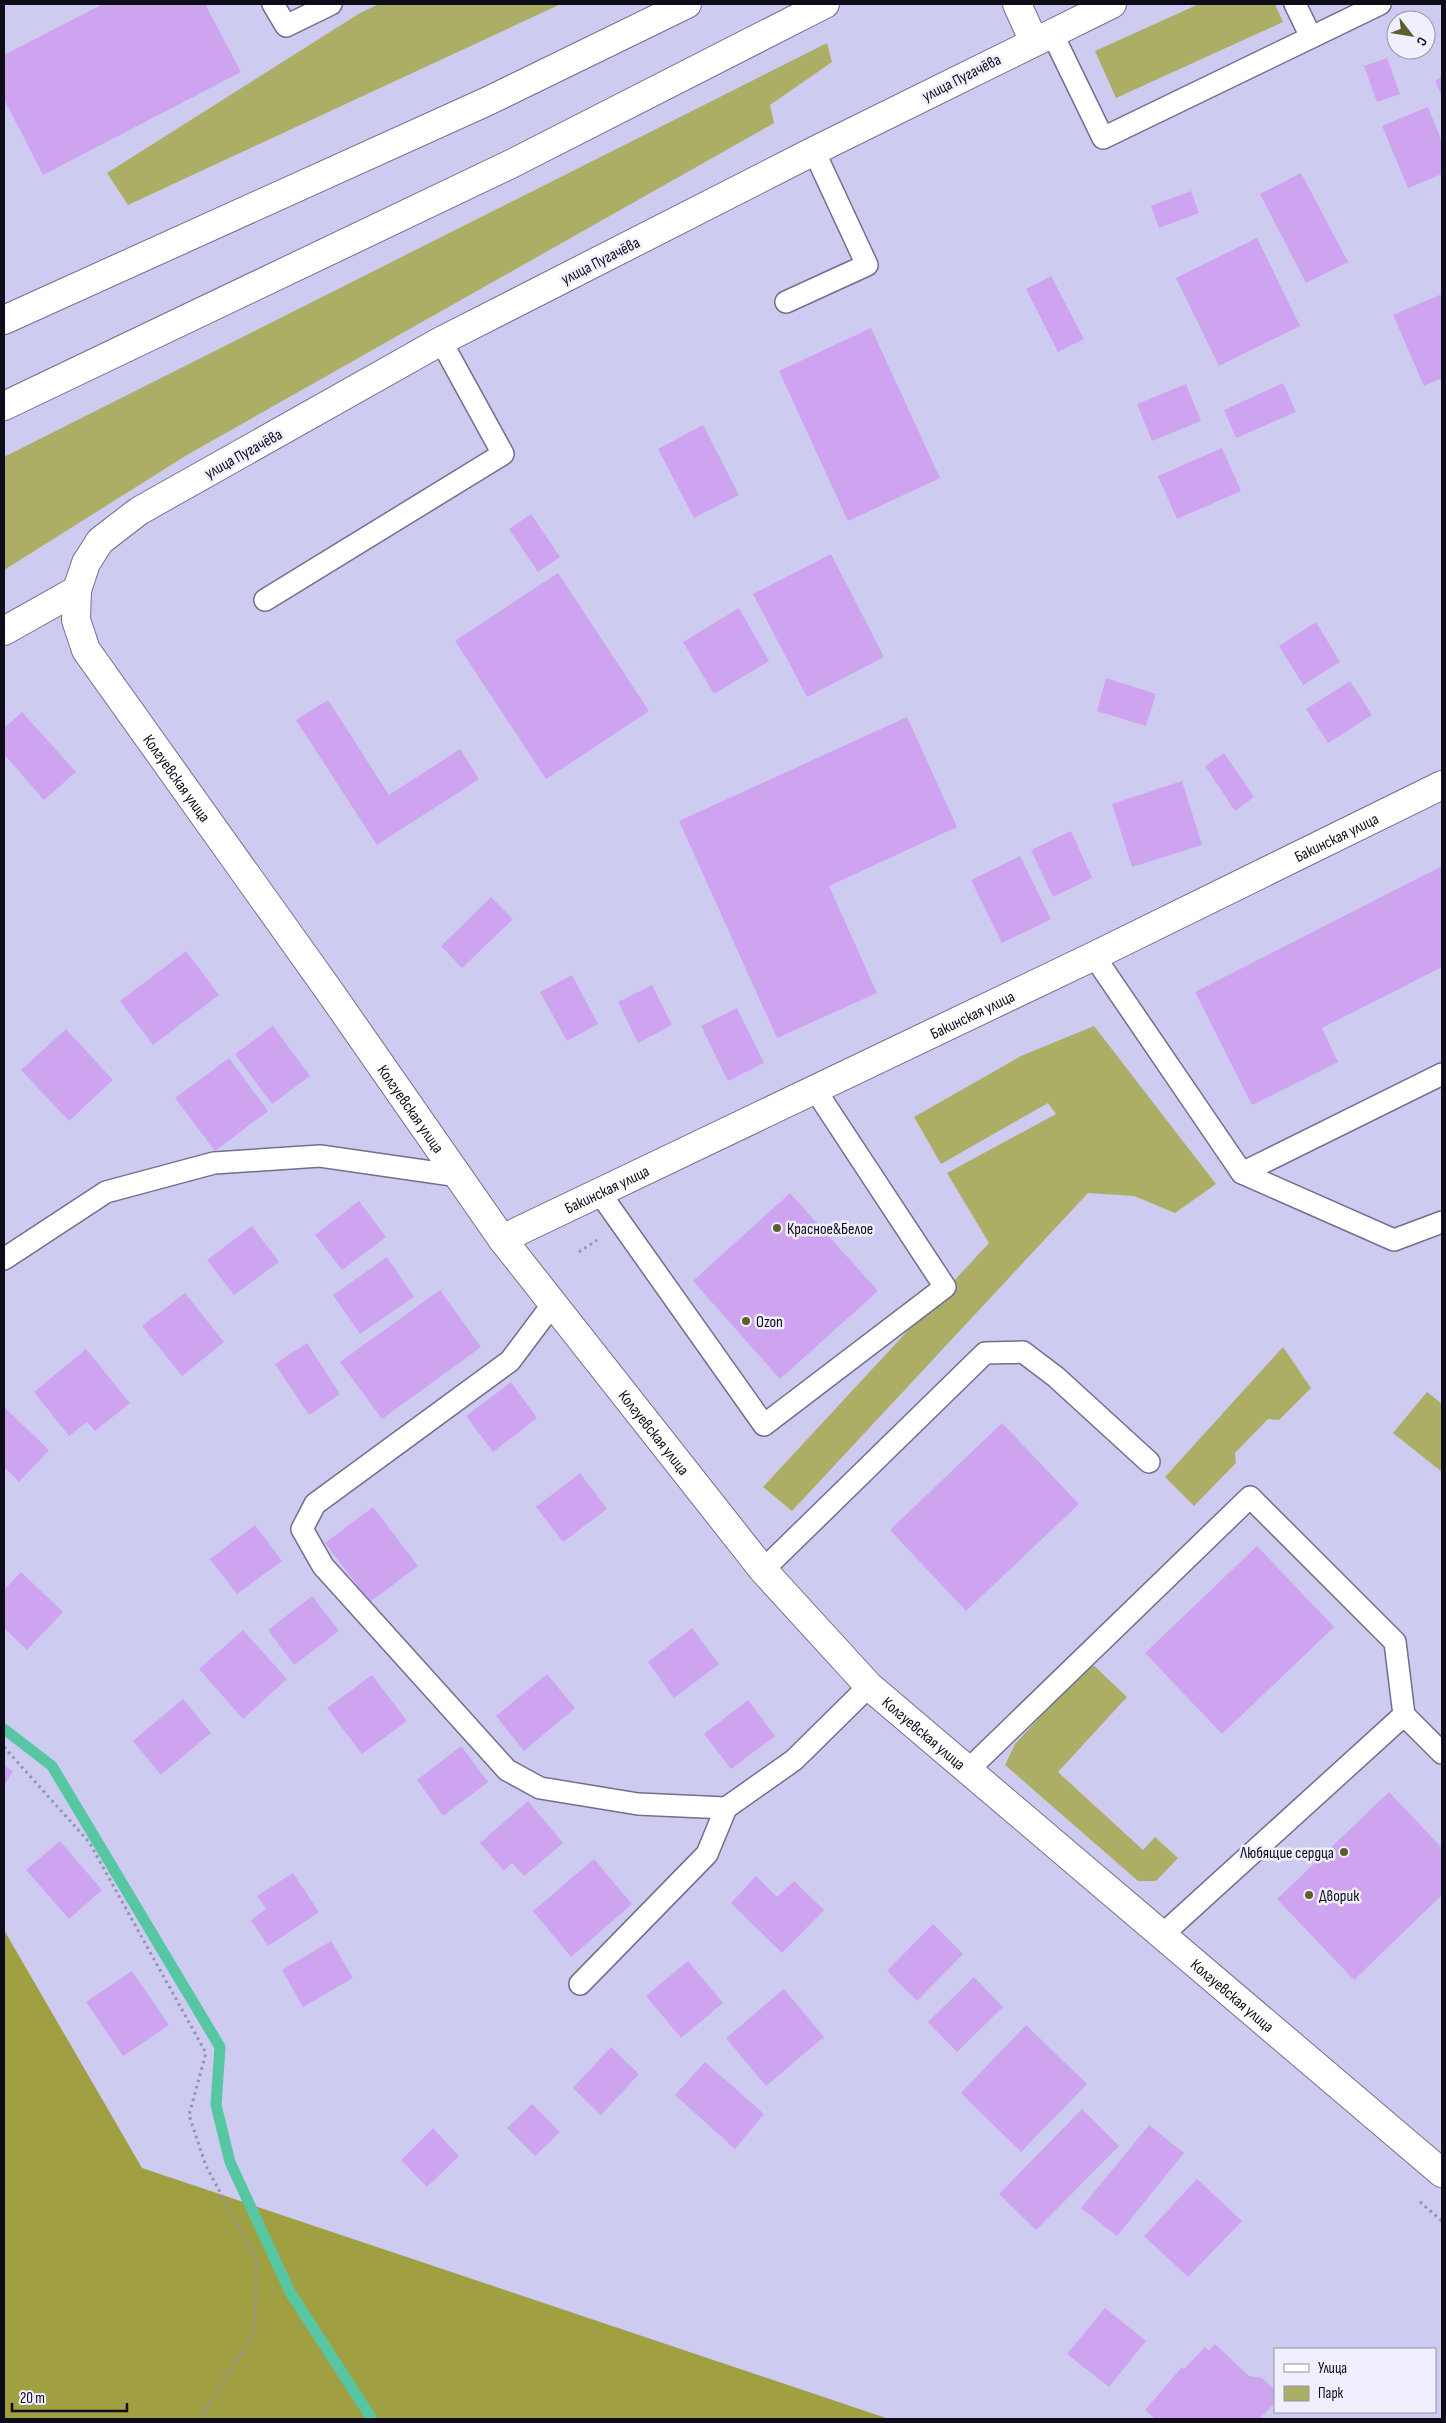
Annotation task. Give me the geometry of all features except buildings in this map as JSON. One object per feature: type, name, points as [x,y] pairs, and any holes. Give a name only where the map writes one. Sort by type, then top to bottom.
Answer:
[{"type":"street","points":[[4,320],[488,101],[687,4]]},
{"type":"street","points":[[4,406],[511,164],[825,4]]},
{"type":"street","points":[[1016,4],[1043,37]]},
{"type":"street","name":"улица Пугачёва","points":[[100,541],[139,511],[441,341],[814,151],[1112,4]]},
{"type":"street","name":"Колгуевская улица","points":[[100,541],[86,563],[77,590],[76,620],[86,650],[502,1239],[552,1305],[763,1570],[869,1686],[1442,2174]]},
{"type":"street","points":[[4,631],[77,590]]},
{"type":"street","name":"Бакинская улица","points":[[502,1239],[814,1088],[1094,956],[1442,786]]},
{"type":"lane","points":[[273,4],[286,26],[331,4]]},
{"type":"lane","points":[[1295,4],[1311,37]]},
{"type":"lane","points":[[1043,37],[1103,138],[1380,4]]},
{"type":"lane","points":[[786,302],[867,265],[814,151]]},
{"type":"lane","points":[[265,600],[504,454],[441,341]]},
{"type":"lane","points":[[1094,956],[1242,1173],[1394,1240],[1442,1222]]},
{"type":"lane","points":[[1242,1173],[1442,1074]]},
{"type":"lane","points":[[599,1192],[764,1425],[945,1287],[814,1088]]},
{"type":"lane","points":[[4,1259],[106,1192],[214,1163],[320,1156],[459,1176]]},
{"type":"lane","points":[[552,1305],[510,1361],[315,1504],[302,1529],[323,1566],[507,1770],[540,1788],[638,1804],[726,1808]]},
{"type":"lane","points":[[763,1570],[985,1353],[1023,1352],[1056,1377],[1149,1462]]},
{"type":"lane","points":[[968,1770],[1250,1497],[1395,1642],[1404,1715],[1442,1753]]},
{"type":"lane","points":[[580,1984],[707,1854],[726,1808],[794,1760],[869,1686]]},
{"type":"lane","points":[[1162,1935],[1404,1715]]},
{"type":"path","points":[[4,1747],[89,1842],[206,2053],[190,2115],[206,2166],[256,2261],[254,2332],[200,2419]]},
{"type":"green space","points":[[379,4],[561,4],[128,205],[107,173],[360,13]]},
{"type":"green space","points":[[1199,4],[1275,4],[1283,22],[1116,98],[1095,51]]},
{"type":"green space","points":[[827,43],[832,62],[770,105],[774,123],[187,455],[4,570],[4,457]]},
{"type":"green space","points":[[1094,1026],[1216,1184],[1175,1213],[1134,1196],[1088,1193],[792,1511],[763,1487],[989,1243],[947,1173],[1056,1114],[1048,1103],[941,1164],[914,1117],[1021,1056]]},
{"type":"green space","points":[[1283,1347],[1311,1388],[1279,1420],[1268,1419],[1235,1453],[1236,1463],[1194,1506],[1165,1477]]},
{"type":"green space","points":[[1427,1392],[1442,1404],[1442,1472],[1393,1433]]},
{"type":"green space","points":[[1090,1662],[1127,1697],[1058,1772],[1143,1850],[1155,1837],[1178,1858],[1156,1881],[1138,1881],[1005,1765],[1015,1744]]},
{"type":"shaded area","points":[[4,1930],[142,2168],[889,2419],[4,2419]]},
{"type":"waterway","points":[[4,1729],[52,1766],[220,2047],[216,2105],[230,2162],[290,2292],[372,2419]]},
{"type":"place","name":"Красное&Белое","points":[[777,1228]]},
{"type":"place","name":"Ozon","points":[[746,1321]]},
{"type":"place","name":"Любящие сердца","points":[[1344,1852]]},
{"type":"place","name":"Дворик","points":[[1309,1895]]}]
